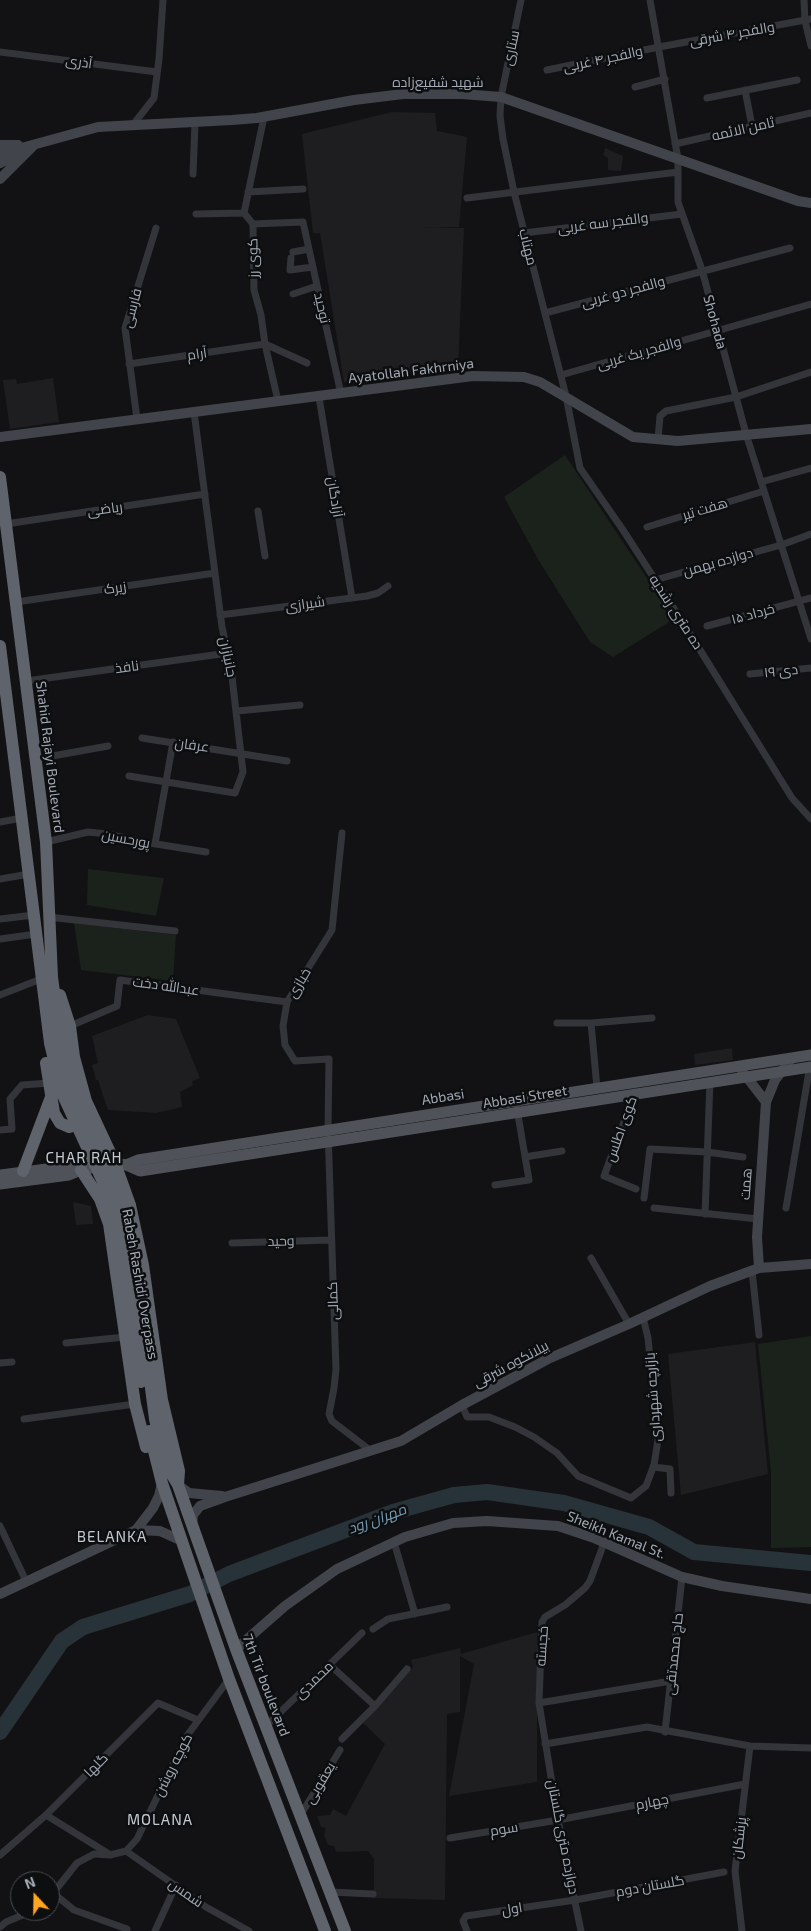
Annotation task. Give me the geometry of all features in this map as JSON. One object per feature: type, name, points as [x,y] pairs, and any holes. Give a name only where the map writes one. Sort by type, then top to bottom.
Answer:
[{"type":"highway","name":"Shahid Rajayi Boulevard","points":[[0,478],[46,842],[47,978]]},
{"type":"highway","name":"Shahid Rajayi Boulevard","points":[[0,646],[36,934],[47,978],[55,1042]]},
{"type":"highway","points":[[47,978],[64,1003],[70,1026],[74,1057],[86,1101],[120,1164],[143,1265],[162,1400],[179,1471],[178,1485]]},
{"type":"highway","points":[[47,978],[38,1018],[54,1113],[60,1123],[69,1127],[88,1120],[92,1114]]},
{"type":"highway","name":"Rabeh Rashidi Overpass","points":[[55,1042],[62,1093],[103,1182],[117,1222],[146,1414],[158,1449]]},
{"type":"highway","points":[[23,1171],[51,1089]]},
{"type":"highway","points":[[81,1170],[100,1200],[109,1224],[135,1404],[149,1458],[161,1479],[229,1679],[325,1931]]},
{"type":"highway","points":[[121,1307],[127,1298],[134,1295],[143,1298],[149,1304]]},
{"type":"highway","points":[[158,1449],[161,1479]]},
{"type":"highway","name":"7th Tir boulevard","points":[[158,1449],[178,1485],[236,1650],[344,1931]]},
{"type":"main road","name":"Abbasi","points":[[328,1136],[596,1088],[710,1076],[738,1066],[811,1054]]},
{"type":"main road","name":"Abbasi Street","points":[[120,1164],[140,1171],[328,1136],[517,1113],[634,1095],[710,1076],[746,1076],[810,1067]]},
{"type":"main road","points":[[0,1184],[69,1175],[81,1170],[120,1164]]},
{"type":"main road","points":[[0,1175],[70,1166],[81,1170]]},
{"type":"street","points":[[132,126],[154,98],[163,0]]},
{"type":"street","name":"ستاری","points":[[501,97],[521,0]]},
{"type":"street","name":"Shohada","points":[[650,0],[678,159],[678,202],[702,270],[746,434],[811,639]]},
{"type":"street","points":[[804,0],[811,46]]},
{"type":"street","name":"والفجر ۴ شرقی","points":[[659,47],[808,20]]},
{"type":"street","name":"والفجر ۴ غربی","points":[[547,70],[659,47]]},
{"type":"street","name":"آذری","points":[[0,52],[157,72]]},
{"type":"street","points":[[635,87],[664,79]]},
{"type":"street","points":[[707,98],[796,80]]},
{"type":"street","points":[[745,90],[752,126]]},
{"type":"street","name":"شهید شفیع‌زاده","points":[[34,144],[98,127],[195,123],[264,117],[354,100],[404,94],[462,94],[501,97],[798,201],[811,203]]},
{"type":"street","name":"مهتاب","points":[[501,97],[500,116],[503,138],[514,192],[566,396]]},
{"type":"street","name":"ثامن الائمه","points":[[675,144],[811,113]]},
{"type":"street","points":[[196,214],[244,213],[264,117]]},
{"type":"street","points":[[193,174],[195,123]]},
{"type":"street","points":[[0,145],[34,144]]},
{"type":"street","points":[[0,154],[34,144]]},
{"type":"street","points":[[0,163],[34,144]]},
{"type":"street","points":[[0,179],[34,144]]},
{"type":"street","points":[[467,198],[678,172]]},
{"type":"street","points":[[248,192],[303,189]]},
{"type":"street","name":"شهید شفیع‌زاده","points":[[798,201],[811,209]]},
{"type":"street","name":"کوی رز","points":[[244,213],[253,224],[254,290],[261,315],[265,344],[278,401]]},
{"type":"street","name":"والفجر سه غربی","points":[[524,233],[682,214]]},
{"type":"street","name":"توحید","points":[[253,224],[303,222],[341,394]]},
{"type":"street","name":"فارسی","points":[[137,419],[125,328],[156,228]]},
{"type":"street","name":"والفجر دو غربی","points":[[545,313],[790,248]]},
{"type":"street","points":[[309,249],[292,255],[290,270],[313,267]]},
{"type":"street","points":[[293,294],[317,286]]},
{"type":"street","name":"والفجر یک غربی","points":[[561,375],[811,304]]},
{"type":"street","points":[[265,344],[307,364]]},
{"type":"street","name":"آرام","points":[[130,364],[265,344]]},
{"type":"street","points":[[658,439],[660,416],[666,411],[736,397],[811,372]]},
{"type":"street","name":"Ayatollah Fakhrniya","points":[[0,437],[472,376],[524,377],[540,382],[633,437],[678,441],[811,428]]},
{"type":"street","name":"ده متری رشدیه","points":[[566,396],[580,468],[655,580],[792,798],[811,819]]},
{"type":"street","name":"آزادگان","points":[[319,397],[352,598]]},
{"type":"street","name":"جانبازان","points":[[129,776],[235,793],[244,772],[237,711],[220,615],[194,412]]},
{"type":"street","points":[[761,482],[811,468]]},
{"type":"street","name":"هفت تیر","points":[[647,527],[764,491]]},
{"type":"street","name":"ریاضی","points":[[6,524],[205,494]]},
{"type":"street","points":[[258,511],[265,556]]},
{"type":"street","name":"دوازده بهمن","points":[[655,580],[781,545],[811,534]]},
{"type":"street","name":"زیرک","points":[[16,602],[215,573]]},
{"type":"street","name":"شیرازی","points":[[220,615],[352,598],[372,594],[388,586]]},
{"type":"street","name":"۱۵ خرداد","points":[[707,626],[811,598]]},
{"type":"street","name":"نافذ","points":[[26,682],[228,654]]},
{"type":"street","name":"۱۹ دی","points":[[750,674],[811,668]]},
{"type":"street","points":[[237,711],[300,705]]},
{"type":"street","name":"عرفان","points":[[142,738],[242,752],[287,761]]},
{"type":"street","points":[[155,844],[173,742]]},
{"type":"street","points":[[36,759],[108,746]]},
{"type":"street","points":[[0,822],[22,818]]},
{"type":"street","name":"پورحسین","points":[[46,842],[88,832],[206,852]]},
{"type":"street","name":"خبازی","points":[[328,1136],[328,1059],[295,1061],[285,1045],[283,1026],[287,1002],[332,930],[342,834]]},
{"type":"street","points":[[0,879],[29,874]]},
{"type":"street","points":[[0,920],[34,916]]},
{"type":"street","points":[[48,917],[175,931]]},
{"type":"street","points":[[0,939],[36,934]]},
{"type":"street","points":[[0,995],[47,978]]},
{"type":"street","name":"عبدالله دخت","points":[[70,1026],[117,1006],[120,980],[287,1002]]},
{"type":"street","points":[[557,1023],[591,1023],[652,1018]]},
{"type":"street","points":[[591,1023],[596,1088]]},
{"type":"street","points":[[786,1208],[811,1054]]},
{"type":"street","name":"همت","points":[[756,1269],[766,1102],[775,1080],[792,1058]]},
{"type":"street","points":[[738,1066],[766,1102]]},
{"type":"street","points":[[705,1214],[710,1076]]},
{"type":"street","name":"کوی اطلس","points":[[636,1189],[604,1176],[639,1082]]},
{"type":"street","points":[[0,1130],[12,1129],[10,1099],[22,1085],[51,1089]]},
{"type":"street","points":[[495,1185],[529,1180],[515,1101]]},
{"type":"street","name":"کمالی","points":[[328,1136],[330,1240],[336,1369],[329,1414],[332,1421],[371,1451]]},
{"type":"street","points":[[644,1198],[650,1149],[707,1152],[743,1157]]},
{"type":"street","points":[[525,1157],[562,1151]]},
{"type":"street","points":[[654,1208],[758,1219]]},
{"type":"street","name":"وحید","points":[[232,1242],[330,1240]]},
{"type":"street","points":[[591,1258],[629,1324]]},
{"type":"street","name":"بیلانکوه شرقی","points":[[192,1525],[194,1515],[200,1506],[401,1441],[548,1358],[643,1318],[710,1286],[756,1269],[811,1264]]},
{"type":"street","points":[[756,1269],[759,1335]]},
{"type":"street","name":"بازارچه شهرداری","points":[[462,1405],[467,1417],[489,1417],[515,1427],[557,1453],[578,1476],[631,1498],[646,1486],[653,1467],[658,1440],[648,1338],[643,1318]]},
{"type":"street","points":[[66,1343],[125,1337]]},
{"type":"street","points":[[0,1363],[12,1362]]},
{"type":"street","points":[[24,1419],[135,1404]]},
{"type":"street","points":[[653,1467],[670,1469],[671,1493]]},
{"type":"street","points":[[136,1530],[153,1508],[159,1496],[161,1479]]},
{"type":"street","name":"بیلانکوه شرقی","points":[[178,1485],[189,1493],[225,1497]]},
{"type":"street","name":"Sheikh Kamal St.","points":[[236,1650],[285,1606],[329,1574],[364,1555],[394,1542],[454,1523],[487,1521],[558,1526],[604,1543],[682,1577],[722,1586],[811,1599]]},
{"type":"street","points":[[0,1526],[26,1581]]},
{"type":"street","points":[[0,1594],[136,1530],[160,1531],[182,1541]]},
{"type":"street","points":[[394,1542],[415,1614]]},
{"type":"street","name":"خجسته","points":[[544,1744],[539,1703],[542,1622],[545,1617],[565,1605],[585,1588],[590,1581],[604,1543]]},
{"type":"street","name":"حاج محمدتقی","points":[[665,1732],[682,1577]]},
{"type":"street","points":[[373,1629],[388,1619],[447,1607]]},
{"type":"street","name":"محمدی","points":[[266,1727],[362,1633]]},
{"type":"street","points":[[330,1665],[375,1706]]},
{"type":"street","points":[[342,1739],[375,1706],[407,1669]]},
{"type":"street","name":"کوچه روشن","points":[[126,1851],[137,1839],[182,1746],[198,1720],[229,1679]]},
{"type":"street","points":[[539,1703],[671,1681]]},
{"type":"street","name":"گلها","points":[[0,1855],[46,1815],[158,1702],[198,1720]]},
{"type":"street","points":[[544,1744],[647,1727],[665,1732],[750,1746],[811,1748]]},
{"type":"street","name":"دوازده متری گلستان","points":[[544,1744],[581,1931]]},
{"type":"street","name":"پزشکان","points":[[742,1931],[735,1871],[750,1746]]},
{"type":"street","name":"یعقوبی","points":[[300,1816],[340,1750]]},
{"type":"street","name":"چهارم","points":[[558,1820],[745,1784]]},
{"type":"street","points":[[46,1815],[110,1855]]},
{"type":"street","name":"سوم","points":[[450,1838],[558,1820]]},
{"type":"street","points":[[60,1884],[77,1863],[94,1854],[110,1855],[126,1851]]},
{"type":"street","name":"شمس","points":[[126,1851],[206,1907],[249,1931]]},
{"type":"street","name":"گلستان دوم","points":[[575,1900],[724,1872]]},
{"type":"street","points":[[155,1931],[176,1886]]},
{"type":"street","points":[[330,1892],[373,1894]]},
{"type":"street","name":"اول","points":[[467,1931],[463,1921],[463,1918],[466,1916],[575,1900]]},
{"type":"street","points":[[60,1901],[74,1910],[127,1929]]},
{"type":"shaded area","points":[[392,112],[435,113],[437,131],[467,137],[459,227],[422,228],[464,228],[458,369],[344,382],[320,233],[313,233],[302,134]]},
{"type":"shaded area","points":[[605,148],[623,156],[621,171],[608,170],[608,158],[603,155]]},
{"type":"shaded area","points":[[53,378],[59,422],[10,429],[3,380],[16,379],[17,384]]},
{"type":"shaded area","points":[[565,455],[674,619],[613,657],[590,642],[539,561],[504,497]]},
{"type":"shaded area","points":[[88,869],[164,878],[156,916],[87,905]]},
{"type":"shaded area","points":[[74,923],[176,935],[173,981],[81,970]]},
{"type":"shaded area","points":[[148,1015],[176,1019],[200,1078],[192,1081],[193,1085],[180,1092],[182,1107],[156,1113],[108,1110],[92,1065],[98,1063],[92,1036]]},
{"type":"shaded area","points":[[732,1048],[733,1060],[695,1065],[694,1054]]},
{"type":"shaded area","points":[[73,1202],[91,1206],[93,1224],[76,1225]]},
{"type":"shaded area","points":[[811,1336],[811,1547],[771,1548],[771,1472],[758,1344]]},
{"type":"shaded area","points":[[755,1342],[768,1474],[681,1495],[668,1354]]},
{"type":"shaded area","points":[[537,1632],[537,1782],[449,1796],[474,1664],[460,1656],[460,1712],[447,1714],[445,1900],[374,1898],[374,1859],[368,1851],[336,1852],[334,1846],[328,1845],[324,1835],[326,1828],[321,1827],[317,1816],[330,1815],[333,1809],[346,1816],[385,1744],[363,1723],[413,1667],[411,1660],[460,1648],[461,1654]]},
{"type":"waterway","name":"مهران رود","points":[[0,1732],[62,1641],[83,1627],[190,1594],[229,1574],[393,1512],[454,1495],[487,1492],[564,1503],[649,1527],[694,1552],[811,1563]]},
{"type":"district","name":"CHAR RAH","points":[[84,1158]]},
{"type":"district","name":"BELANKA","points":[[112,1537]]},
{"type":"district","name":"MOLANA","points":[[160,1820]]}]
